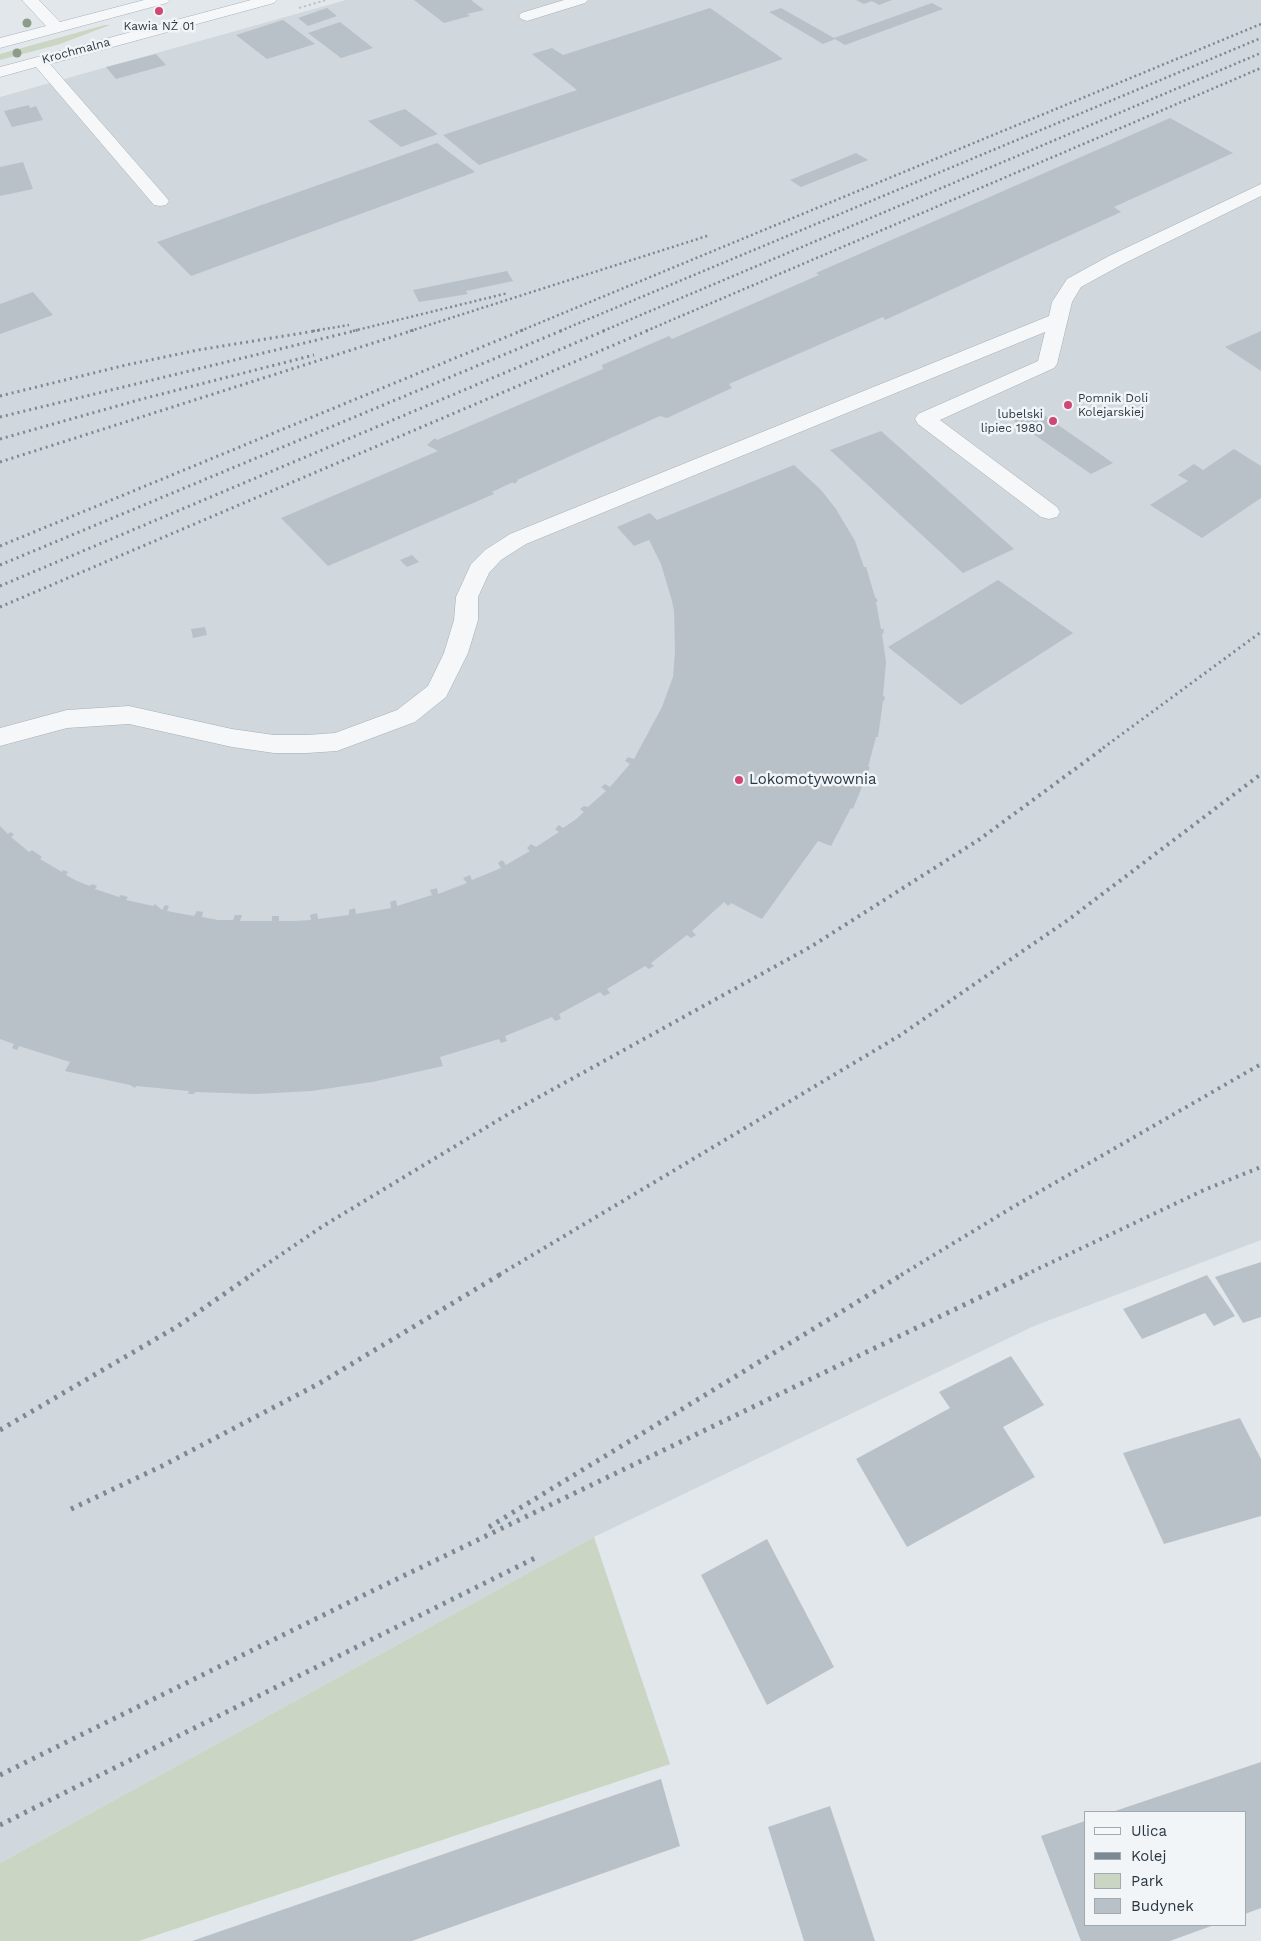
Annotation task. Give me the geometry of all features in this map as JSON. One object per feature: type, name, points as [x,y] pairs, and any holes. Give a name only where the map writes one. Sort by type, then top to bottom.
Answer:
[{"type":"street","points":[[30,0],[57,28]]},
{"type":"street","points":[[0,43],[162,0]]},
{"type":"street","name":"Krochmalna","points":[[0,72],[268,0]]},
{"type":"street","points":[[527,16],[580,0]]},
{"type":"street","points":[[39,61],[160,201]]},
{"type":"street","points":[[1049,512],[925,419],[1047,364],[1062,302],[1074,283],[1116,260],[1261,189]]},
{"type":"street","points":[[0,737],[67,719],[129,714],[213,732],[232,738],[274,744],[337,742],[378,728],[406,716],[437,691],[456,653],[466,620],[467,598],[479,569],[493,555],[518,539],[1057,320]]},
{"type":"shaded area","points":[[346,0],[1261,0],[1261,1240],[1034,1326],[594,1537],[0,1863],[0,97]]},
{"type":"green space","points":[[110,25],[60,44],[0,60],[0,54]]},
{"type":"green space","points":[[594,1537],[670,1764],[139,1941],[0,1941],[0,1863]]},
{"type":"building","points":[[414,0],[471,0],[484,10],[444,23]]},
{"type":"building","points":[[856,0],[892,0],[879,5],[872,1],[864,4]]},
{"type":"building","points":[[932,3],[943,9],[845,45],[835,39],[823,44],[769,12],[781,8],[834,38]]},
{"type":"building","points":[[327,8],[337,16],[308,26],[298,18]]},
{"type":"building","points":[[710,8],[783,59],[479,165],[443,135],[577,90],[532,54],[552,48],[563,55]]},
{"type":"building","points":[[283,20],[315,44],[267,59],[236,35]]},
{"type":"building","points":[[340,22],[373,48],[341,58],[308,33]]},
{"type":"building","points":[[156,54],[166,65],[116,79],[106,67]]},
{"type":"building","points":[[29,105],[30,108],[36,106],[43,120],[12,127],[4,111]]},
{"type":"building","points":[[405,109],[438,134],[401,147],[368,121]]},
{"type":"building","points":[[1170,118],[1233,153],[1114,207],[1121,212],[885,320],[883,317],[729,384],[732,388],[667,418],[660,416],[517,480],[514,484],[513,482],[492,492],[494,494],[328,566],[281,518],[438,451],[427,445],[435,438],[437,440],[603,369],[602,365],[669,336],[672,339],[819,275],[816,273]]},
{"type":"building","points":[[437,143],[475,172],[191,276],[157,242]]},
{"type":"building","points":[[856,153],[868,160],[801,187],[790,180]]},
{"type":"building","points":[[23,162],[33,189],[0,196],[0,167]]},
{"type":"building","points":[[507,271],[513,281],[466,291],[468,294],[419,302],[413,290]]},
{"type":"building","points":[[33,292],[53,315],[0,334],[0,304]]},
{"type":"building","points":[[1261,331],[1261,371],[1225,347]]},
{"type":"building","points":[[1035,409],[1113,463],[1091,474],[1013,420]]},
{"type":"building","points":[[881,431],[1014,549],[963,573],[830,450]]},
{"type":"building","points":[[1234,449],[1261,466],[1261,498],[1202,538],[1150,505],[1188,481],[1178,475],[1194,464],[1203,470]]},
{"type":"building","name":"Lokomotywownia","points":[[794,465],[821,490],[836,509],[855,541],[864,567],[866,567],[878,601],[876,602],[881,629],[884,629],[882,634],[886,662],[883,696],[885,697],[878,737],[876,737],[868,767],[870,767],[853,809],[851,808],[831,846],[818,841],[762,919],[731,903],[728,906],[724,902],[692,931],[696,935],[691,938],[687,935],[651,963],[654,966],[649,969],[645,966],[607,989],[610,993],[604,996],[600,992],[559,1014],[561,1019],[555,1021],[552,1017],[505,1036],[507,1041],[501,1043],[499,1039],[440,1057],[443,1066],[372,1082],[311,1091],[256,1094],[195,1092],[194,1094],[188,1094],[189,1091],[136,1086],[135,1088],[130,1085],[65,1071],[70,1062],[19,1046],[17,1050],[12,1048],[14,1044],[0,1039],[0,826],[8,834],[11,832],[14,835],[11,837],[29,852],[32,850],[42,857],[40,859],[62,872],[63,870],[68,872],[66,875],[77,881],[90,886],[92,884],[97,886],[95,889],[119,897],[121,895],[128,897],[126,900],[153,906],[155,904],[162,910],[165,905],[169,906],[167,911],[194,916],[197,911],[203,912],[202,917],[218,920],[233,920],[235,915],[242,915],[240,921],[272,921],[272,916],[279,916],[279,921],[311,920],[310,915],[317,913],[318,919],[349,915],[349,910],[355,908],[356,914],[391,908],[390,902],[396,900],[397,906],[432,895],[430,890],[437,888],[438,894],[467,883],[463,878],[470,875],[472,880],[501,868],[498,863],[502,860],[506,865],[530,851],[527,848],[531,844],[536,847],[559,832],[555,829],[559,825],[563,828],[575,820],[584,812],[580,809],[584,806],[588,807],[606,791],[601,787],[605,784],[610,787],[630,764],[625,761],[628,757],[634,759],[662,707],[673,677],[675,652],[674,611],[661,564],[649,540],[634,546],[617,527],[650,513],[657,520]]},
{"type":"building","points":[[412,555],[419,562],[407,567],[400,560]]},
{"type":"building","points":[[998,580],[1073,633],[961,705],[888,647]]},
{"type":"building","points":[[205,627],[207,635],[193,638],[191,629]]},
{"type":"building","points":[[1261,1262],[1261,1317],[1243,1323],[1215,1277]]},
{"type":"building","points":[[1207,1275],[1235,1316],[1214,1326],[1205,1313],[1142,1339],[1123,1309]]},
{"type":"building","points":[[1011,1356],[1044,1405],[1003,1427],[1035,1477],[907,1547],[856,1459],[950,1408],[939,1392]]},
{"type":"building","points":[[1240,1418],[1261,1459],[1261,1516],[1164,1544],[1123,1453]]},
{"type":"building","points":[[767,1539],[834,1667],[767,1705],[701,1575]]},
{"type":"building","points":[[1261,1762],[1261,1908],[1246,1914],[1246,1811],[1115,1811]]},
{"type":"building","points":[[661,1779],[680,1846],[412,1941],[192,1941]]},
{"type":"building","points":[[830,1806],[875,1941],[804,1941],[768,1827]]},
{"type":"building","points":[[1084,1821],[1084,1926],[1211,1926],[1170,1941],[1081,1941],[1041,1836]]},
{"type":"railway","points":[[520,331],[1261,24]]},
{"type":"railway","points":[[560,331],[1261,38]]},
{"type":"railway","points":[[603,331],[1261,53]]},
{"type":"railway","points":[[646,331],[1261,68]]},
{"type":"railway","points":[[410,331],[710,235]]},
{"type":"railway","points":[[353,331],[508,293]]},
{"type":"railway","points":[[313,331],[349,325]]},
{"type":"railway","points":[[0,396],[126,365],[198,350],[321,330]]},
{"type":"railway","points":[[0,417],[358,330]]},
{"type":"railway","points":[[0,462],[414,330]]},
{"type":"railway","points":[[0,546],[523,330]]},
{"type":"railway","points":[[0,565],[563,330]]},
{"type":"railway","points":[[0,586],[606,330]]},
{"type":"railway","points":[[0,607],[649,330]]},
{"type":"railway","points":[[0,439],[142,399],[314,355]]},
{"type":"railway","points":[[1103,748],[1261,632]]},
{"type":"railway","points":[[251,1275],[323,1226],[510,1113],[812,946],[980,839],[1105,747]]},
{"type":"railway","points":[[499,1275],[899,1036],[1068,920],[1261,774]]},
{"type":"railway","points":[[901,1275],[1013,1207],[1261,1064]]},
{"type":"railway","points":[[1025,1275],[1204,1190],[1261,1167]]},
{"type":"railway","points":[[0,1430],[178,1326],[253,1274]]},
{"type":"railway","points":[[71,1509],[162,1466],[320,1383],[501,1274]]},
{"type":"railway","points":[[489,1527],[903,1274]]},
{"type":"railway","points":[[0,1775],[370,1592],[1028,1274]]},
{"type":"railway","points":[[0,1825],[535,1558]]},
{"type":"place","name":"Kawia NŻ 01","points":[[159,11]]},
{"type":"place","name":"Pomnik Doli Kolejarskiej","points":[[1068,405]]},
{"type":"place","name":"lubelski lipiec 1980","points":[[1053,421]]},
{"type":"place","name":"Lokomotywownia","points":[[739,780]]}]
